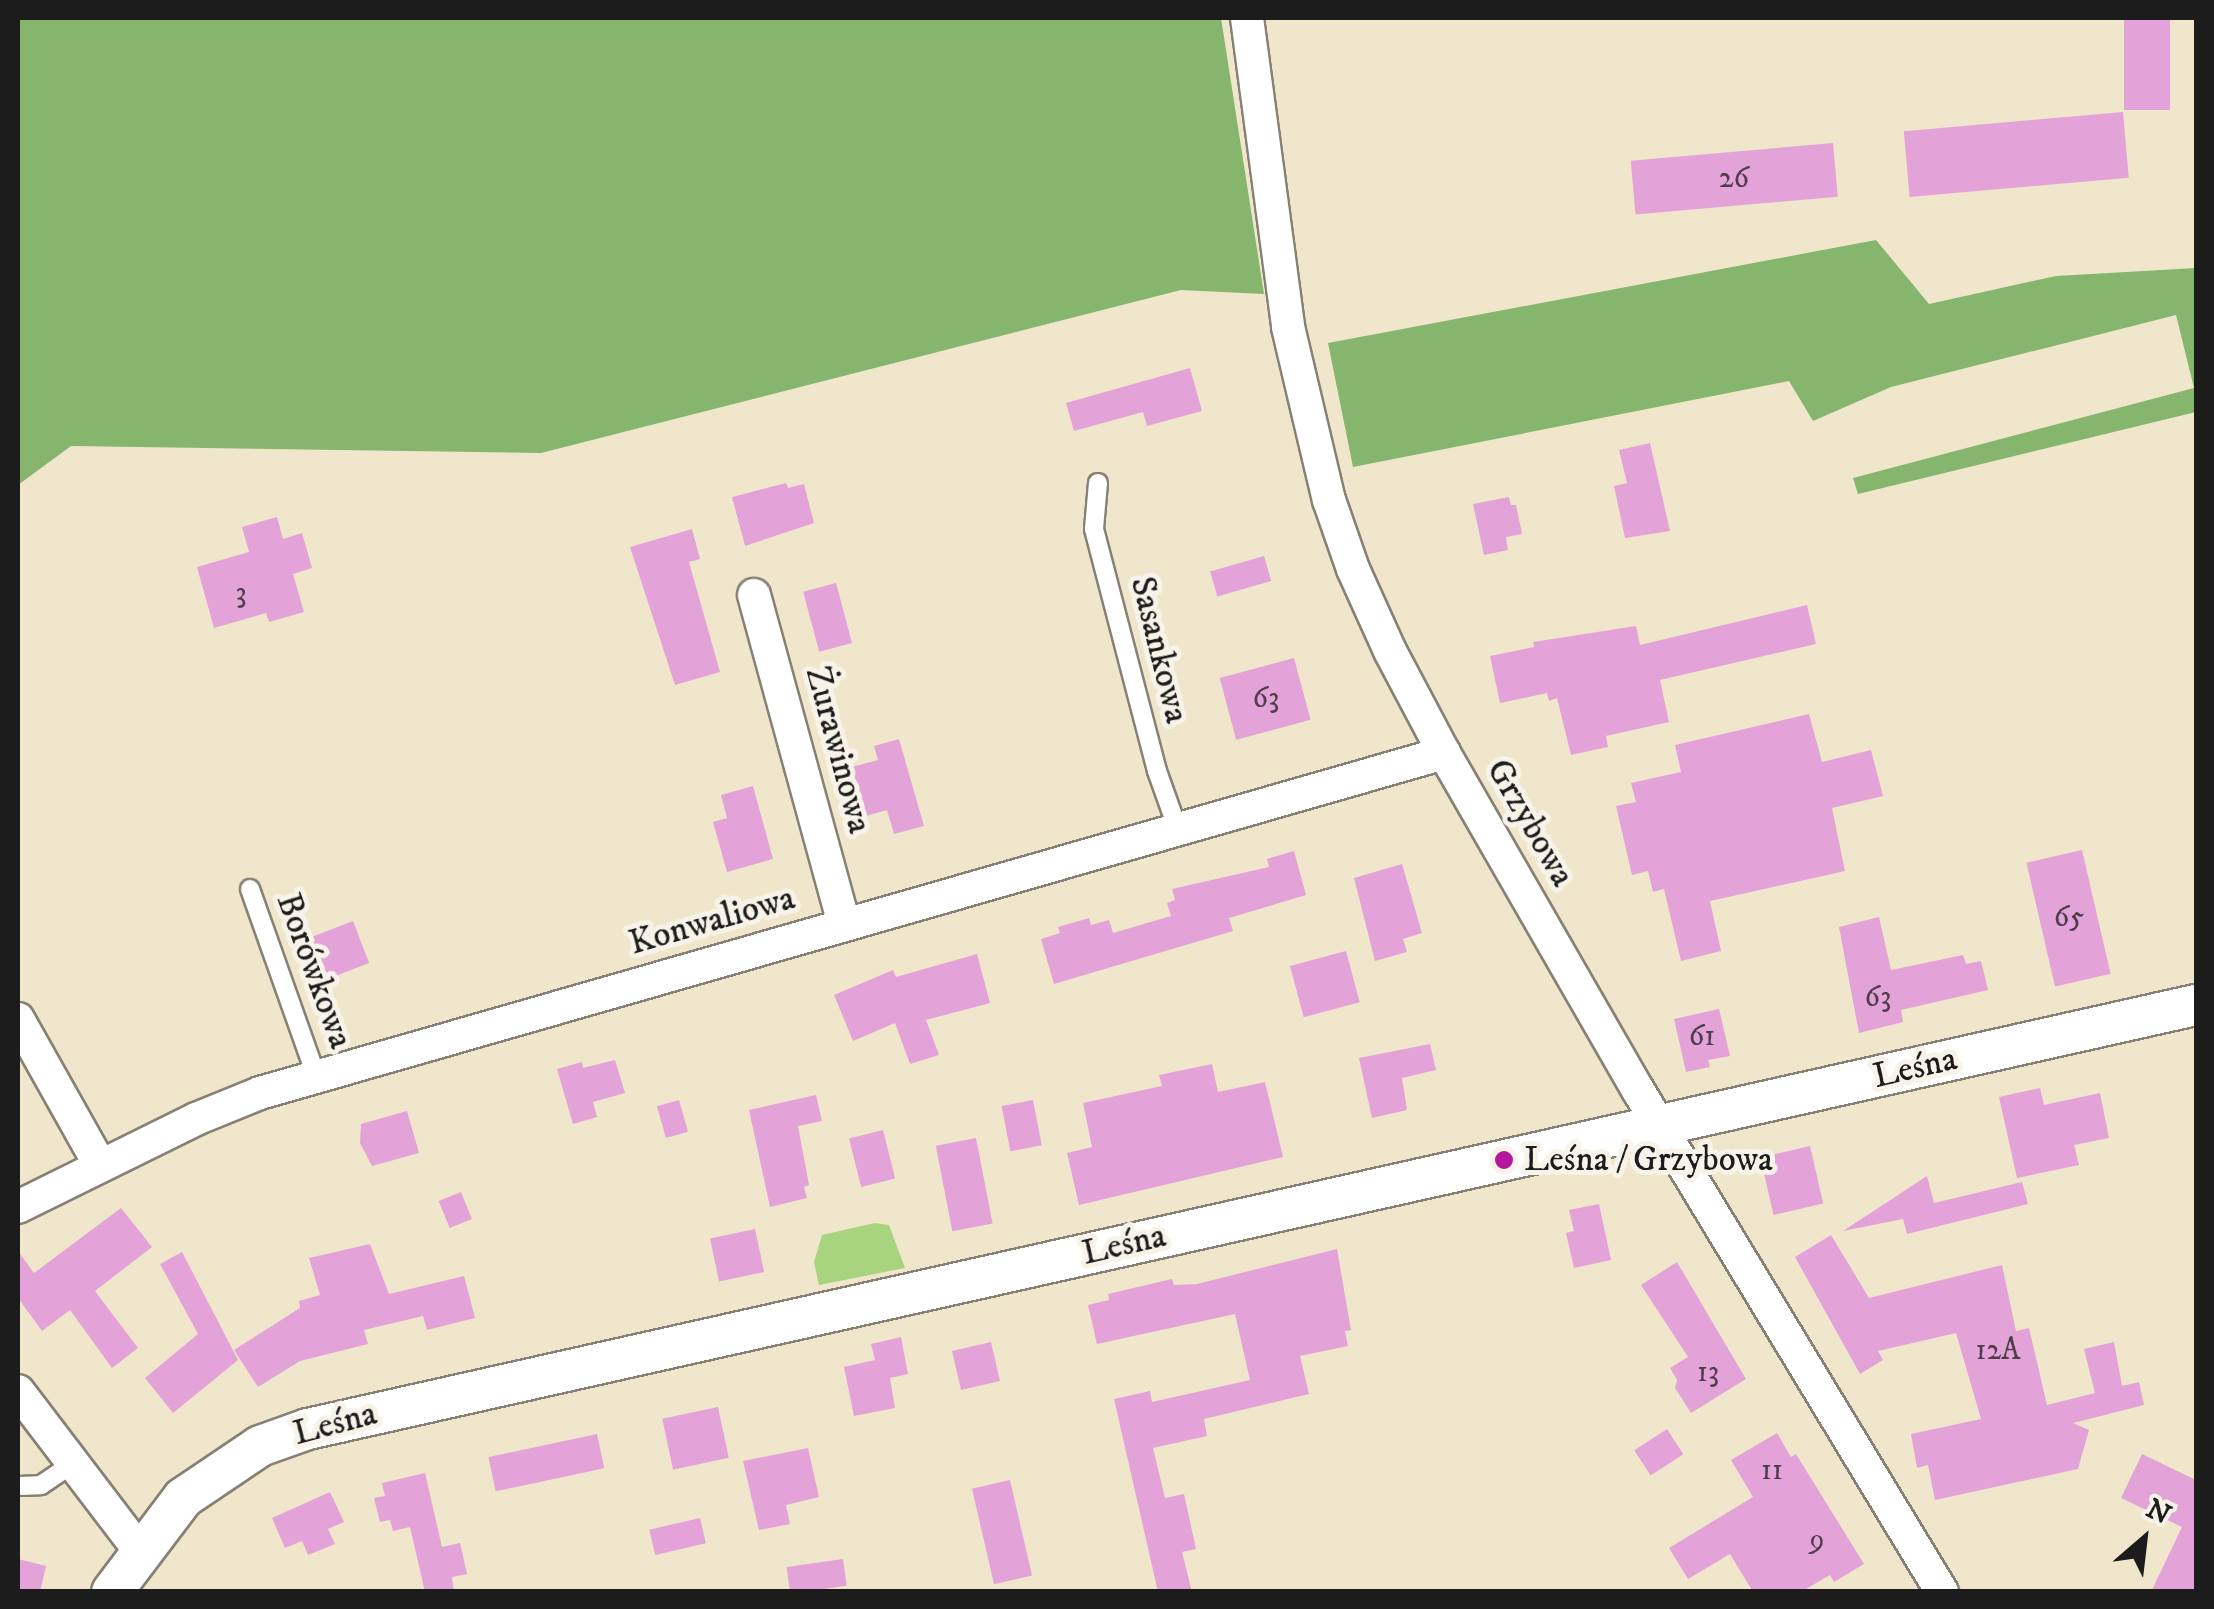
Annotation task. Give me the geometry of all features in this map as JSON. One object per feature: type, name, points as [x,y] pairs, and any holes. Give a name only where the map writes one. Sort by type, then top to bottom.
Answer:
[{"type":"street","name":"Grzybowa","points":[[1247,18],[1288,327],[1329,500],[1390,651],[1444,753],[1661,1125],[1942,1592]]},
{"type":"street","name":"Żurawinowa","points":[[754,595],[844,925]]},
{"type":"street","name":"Konwaliowa","points":[[18,1206],[196,1119],[316,1075],[1444,753]]},
{"type":"street","name":"Leśna","points":[[112,1592],[183,1498],[260,1446],[308,1429],[2196,1005]]},
{"type":"street","points":[[18,1019],[100,1165]]},
{"type":"street","points":[[18,1391],[140,1551]]},
{"type":"lane","name":"Sasankowa","points":[[1098,483],[1094,528],[1157,771],[1178,830]]},
{"type":"lane","name":"Borówkowa","points":[[250,889],[316,1075]]},
{"type":"lane","points":[[18,1486],[41,1485],[72,1464]]},
{"type":"green space","points":[[18,18],[1221,18],[1264,294],[1181,290],[541,453],[71,446],[18,485]]},
{"type":"green space","points":[[1876,240],[1929,304],[2056,276],[2196,268],[2196,412],[1858,494],[1853,478],[2194,388],[2176,315],[1891,387],[1813,421],[1789,381],[1353,467],[1328,343]]},
{"type":"green space","points":[[875,1223],[889,1225],[905,1268],[819,1285],[814,1262],[822,1235]]},
{"type":"building","points":[[2124,18],[2170,18],[2170,110],[2124,110]]},
{"type":"building","points":[[2123,112],[2129,178],[1910,197],[1904,131]]},
{"type":"building","points":[[1833,143],[1838,197],[1635,214],[1631,161]]},
{"type":"building","points":[[1190,368],[1202,411],[1147,426],[1143,412],[1074,431],[1066,403]]},
{"type":"building","points":[[1650,443],[1670,531],[1625,538],[1614,486],[1627,483],[1619,450]]},
{"type":"building","points":[[786,483],[788,488],[804,484],[814,523],[745,546],[732,497]]},
{"type":"building","points":[[1509,497],[1511,505],[1516,505],[1522,534],[1506,537],[1508,550],[1484,555],[1473,504]]},
{"type":"building","points":[[277,517],[283,539],[302,533],[312,568],[293,574],[304,612],[269,622],[266,613],[214,628],[197,567],[249,552],[242,527]]},
{"type":"building","points":[[692,529],[700,559],[689,562],[720,672],[675,685],[630,547]]},
{"type":"building","points":[[1264,556],[1271,581],[1217,596],[1210,571]]},
{"type":"building","points":[[836,583],[852,643],[819,652],[803,592]]},
{"type":"building","points":[[1807,605],[1816,644],[1660,680],[1669,722],[1606,736],[1608,747],[1571,755],[1557,698],[1549,701],[1547,693],[1500,703],[1490,656],[1534,647],[1533,642],[1636,626],[1640,645]]},
{"type":"building","points":[[1294,658],[1311,720],[1236,740],[1220,678]]},
{"type":"building","points":[[1809,714],[1822,762],[1871,750],[1883,796],[1832,808],[1845,871],[1710,901],[1721,951],[1681,961],[1664,889],[1653,892],[1648,871],[1632,875],[1616,806],[1636,802],[1631,783],[1681,772],[1675,745]]},
{"type":"building","points":[[899,739],[924,826],[894,834],[887,810],[866,816],[852,767],[878,760],[874,746]]},
{"type":"building","points":[[753,786],[773,859],[727,872],[713,822],[727,818],[721,795]]},
{"type":"building","points":[[2082,850],[2111,974],[2055,987],[2026,863]]},
{"type":"building","points":[[1294,851],[1306,895],[1229,918],[1233,931],[1054,984],[1041,939],[1060,933],[1058,927],[1089,918],[1091,925],[1109,920],[1113,933],[1171,916],[1167,903],[1175,900],[1172,889],[1269,867],[1267,859]]},
{"type":"building","points":[[1402,864],[1422,933],[1403,939],[1407,952],[1375,961],[1354,878]]},
{"type":"building","points":[[1879,917],[1891,970],[1963,955],[1966,964],[1981,961],[1988,990],[1901,1010],[1903,1022],[1859,1033],[1839,927]]},
{"type":"building","points":[[353,921],[369,963],[327,979],[311,937]]},
{"type":"building","points":[[1346,951],[1360,1002],[1304,1017],[1290,966]]},
{"type":"building","points":[[977,954],[990,1003],[926,1020],[939,1055],[910,1064],[895,1023],[853,1041],[834,995],[893,970],[896,977]]},
{"type":"building","points":[[1719,1009],[1730,1056],[1708,1060],[1710,1067],[1686,1072],[1674,1019]]},
{"type":"building","points":[[1430,1044],[1436,1070],[1402,1078],[1407,1110],[1372,1118],[1359,1058]]},
{"type":"building","points":[[615,1060],[625,1093],[593,1102],[597,1117],[573,1124],[557,1069],[582,1062],[583,1068]]},
{"type":"building","points":[[1212,1064],[1218,1092],[1265,1082],[1283,1157],[1079,1205],[1067,1153],[1092,1147],[1083,1103],[1162,1086],[1159,1075]]},
{"type":"building","points":[[2040,1088],[2044,1105],[2100,1093],[2109,1138],[2074,1145],[2079,1165],[2017,1178],[1999,1097]]},
{"type":"building","points":[[816,1095],[822,1121],[798,1126],[809,1185],[804,1187],[807,1198],[770,1207],[749,1110]]},
{"type":"building","points":[[679,1100],[688,1132],[666,1138],[657,1106]]},
{"type":"building","points":[[1033,1100],[1042,1145],[1010,1151],[1002,1106]]},
{"type":"building","points":[[407,1111],[419,1153],[372,1166],[360,1143],[361,1124]]},
{"type":"building","points":[[883,1130],[895,1179],[861,1187],[849,1138]]},
{"type":"building","points":[[976,1138],[993,1223],[952,1231],[936,1146]]},
{"type":"building","points":[[1810,1146],[1823,1203],[1774,1215],[1760,1157]]},
{"type":"building","points":[[1927,1176],[1934,1203],[2022,1182],[2028,1204],[1907,1234],[1903,1219],[1843,1231]]},
{"type":"building","points":[[461,1192],[472,1219],[450,1228],[439,1201]]},
{"type":"building","points":[[1599,1204],[1611,1260],[1574,1268],[1566,1233],[1574,1231],[1569,1210]]},
{"type":"building","points":[[121,1208],[152,1247],[95,1291],[138,1348],[112,1368],[70,1310],[42,1331],[18,1298],[18,1251],[34,1273]]},
{"type":"building","points":[[755,1229],[764,1272],[719,1282],[710,1239]]},
{"type":"building","points":[[1831,1235],[1869,1298],[2002,1265],[2016,1331],[2029,1328],[2047,1405],[2095,1393],[2084,1349],[2114,1342],[2122,1386],[2139,1382],[2144,1405],[2073,1423],[2089,1430],[2078,1469],[1935,1500],[1928,1465],[1917,1468],[1911,1434],[1981,1419],[1956,1333],[1878,1351],[1883,1360],[1860,1374],[1795,1257]]},
{"type":"building","points":[[370,1244],[389,1294],[464,1276],[475,1318],[427,1330],[423,1316],[364,1330],[368,1344],[300,1361],[258,1387],[234,1350],[300,1308],[299,1301],[320,1295],[309,1258]]},
{"type":"building","points":[[1337,1249],[1351,1330],[1345,1331],[1348,1346],[1300,1356],[1309,1394],[1204,1419],[1207,1436],[1153,1448],[1165,1498],[1184,1494],[1196,1549],[1182,1552],[1192,1592],[1158,1592],[1114,1399],[1150,1391],[1152,1402],[1250,1380],[1235,1314],[1097,1344],[1088,1305],[1109,1300],[1108,1294],[1172,1279],[1174,1285],[1197,1284]]},
{"type":"building","points":[[182,1252],[238,1360],[173,1413],[145,1378],[198,1334],[160,1264]]},
{"type":"building","points":[[1677,1262],[1746,1379],[1691,1413],[1675,1388],[1677,1380],[1670,1368],[1688,1357],[1641,1285]]},
{"type":"building","points":[[901,1337],[908,1374],[890,1378],[895,1408],[854,1416],[844,1367],[875,1360],[871,1344]]},
{"type":"building","points":[[991,1342],[1000,1381],[961,1390],[952,1351]]},
{"type":"building","points":[[718,1407],[729,1458],[673,1470],[662,1419]]},
{"type":"building","points":[[1667,1429],[1683,1454],[1651,1475],[1634,1450]]},
{"type":"building","points":[[1777,1433],[1791,1457],[1796,1454],[1864,1564],[1834,1582],[1830,1575],[1801,1592],[1753,1592],[1730,1554],[1688,1579],[1669,1548],[1753,1497],[1731,1460]]},
{"type":"building","points":[[597,1434],[604,1468],[496,1491],[488,1457]]},
{"type":"building","points":[[808,1448],[819,1497],[786,1505],[790,1524],[759,1530],[743,1461]]},
{"type":"building","points":[[2142,1454],[2196,1480],[2196,1592],[2151,1592],[2182,1527],[2121,1498]]},
{"type":"building","points":[[425,1473],[442,1547],[460,1543],[467,1574],[452,1577],[454,1592],[425,1592],[410,1527],[393,1531],[390,1520],[380,1522],[374,1498],[385,1496],[382,1483]]},
{"type":"building","points":[[1010,1480],[1032,1575],[994,1584],[972,1489]]},
{"type":"building","points":[[330,1492],[344,1522],[328,1529],[335,1544],[308,1555],[302,1541],[285,1548],[272,1518]]},
{"type":"building","points":[[700,1518],[706,1543],[655,1555],[649,1530]]},
{"type":"building","points":[[18,1559],[46,1566],[40,1592],[18,1592]]},
{"type":"building","points":[[843,1559],[847,1586],[790,1592],[787,1567]]},
{"type":"place","name":"Leśna / Grzybowa","points":[[1504,1160]]}]
